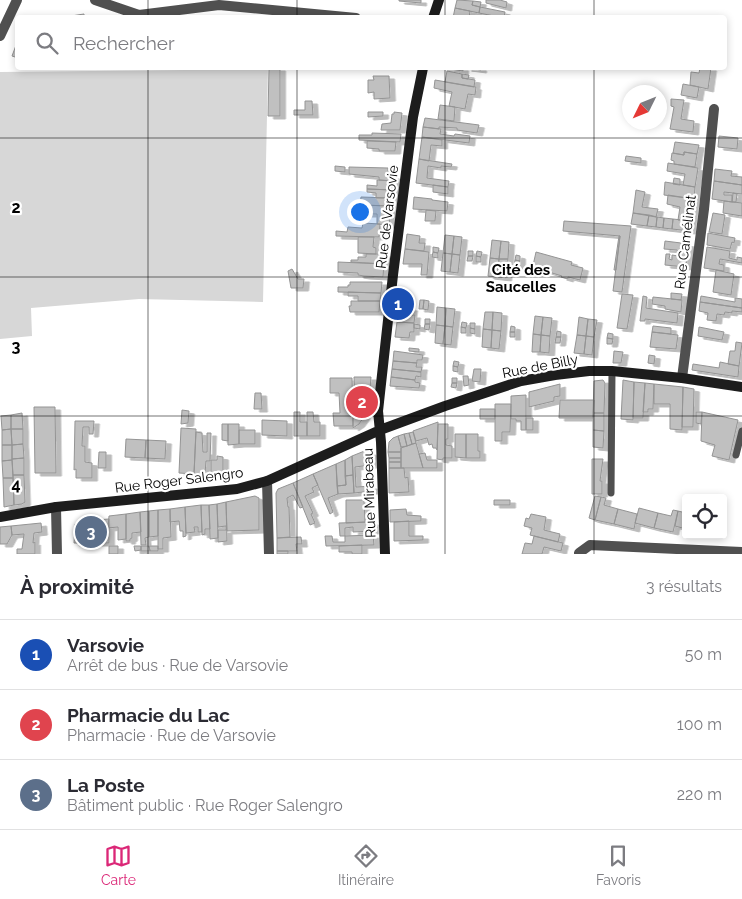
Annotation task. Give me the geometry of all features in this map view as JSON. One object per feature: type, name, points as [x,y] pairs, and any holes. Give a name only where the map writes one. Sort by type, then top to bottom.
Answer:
[{"type":"street","points":[[0,36],[17,0]]},
{"type":"street","points":[[95,0],[139,15],[205,3],[324,15]]},
{"type":"street","points":[[434,15],[439,0]]},
{"type":"street","name":"Rue de Varsovie","points":[[380,430],[378,411],[393,275],[414,118],[423,70]]},
{"type":"street","name":"Rue Camélinat","points":[[682,378],[704,209],[714,109]]},
{"type":"street","name":"Rue de Billy","points":[[380,430],[521,381],[589,371],[612,371],[682,378],[742,388]]},
{"type":"street","name":"Rue Roger Salengro","points":[[0,517],[56,508],[236,489],[267,481],[380,430]]},
{"type":"street","name":"Rue Mirabeau","points":[[380,430],[385,554]]},
{"type":"street","points":[[267,481],[268,554]]},
{"type":"street","points":[[56,508],[57,554]]},
{"type":"street","points":[[579,553],[590,545],[718,553],[742,552]]},
{"type":"lane","points":[[611,493],[612,371]]},
{"type":"lane","points":[[736,455],[742,431]]},
{"type":"shaded area","points":[[268,70],[263,302],[139,299],[31,308],[32,336],[0,339],[0,72]]},
{"type":"building","points":[[421,0],[421,3],[399,1]]},
{"type":"building","points":[[457,0],[473,1],[472,5],[480,7],[479,13],[455,8]]},
{"type":"building","points":[[486,0],[507,2],[506,8],[486,3]]},
{"type":"building","points":[[473,1],[481,2],[480,7],[472,5]]},
{"type":"building","points":[[480,7],[505,12],[504,15],[479,13]]},
{"type":"building","points":[[455,8],[470,11],[469,15],[454,15]]},
{"type":"building","points":[[269,70],[280,70],[280,116],[268,116]]},
{"type":"building","points":[[700,70],[711,70],[708,89],[690,85],[691,72],[699,73]]},
{"type":"building","points":[[447,71],[462,74],[462,78],[475,80],[474,87],[445,82]]},
{"type":"building","points":[[462,74],[469,75],[468,79],[462,78]]},
{"type":"building","points":[[373,76],[389,76],[390,98],[374,99],[374,92],[368,93],[368,80],[374,80]]},
{"type":"building","points":[[435,80],[476,87],[475,95],[468,94],[465,109],[449,106],[452,92],[434,88]]},
{"type":"building","points":[[683,84],[699,87],[697,98],[681,95]]},
{"type":"building","points":[[671,99],[684,100],[681,119],[694,121],[693,132],[670,129],[674,107],[671,106]]},
{"type":"building","points":[[305,101],[312,101],[313,115],[294,115],[294,110],[305,110]]},
{"type":"building","points":[[440,105],[455,107],[454,121],[438,119]]},
{"type":"building","points":[[368,112],[383,112],[383,116],[368,117]]},
{"type":"building","points":[[394,112],[402,113],[400,130],[381,130],[382,124],[391,123]]},
{"type":"building","points":[[425,118],[479,125],[477,133],[457,130],[457,128],[439,127],[439,129],[423,127]]},
{"type":"building","points":[[423,127],[441,129],[440,134],[470,136],[469,143],[422,137]]},
{"type":"building","points":[[372,133],[401,134],[400,142],[359,140],[359,135],[372,135]]},
{"type":"building","points":[[719,136],[738,138],[737,149],[718,147]]},
{"type":"building","points":[[422,137],[442,140],[442,146],[431,145],[429,161],[419,159]]},
{"type":"building","points":[[367,141],[396,142],[395,151],[379,151],[379,149],[367,148]]},
{"type":"building","points":[[675,142],[699,145],[697,154],[684,152],[684,155],[673,153]]},
{"type":"building","points":[[684,152],[697,154],[695,167],[674,164],[674,161],[671,160],[672,153],[684,155]]},
{"type":"building","points":[[626,156],[641,158],[641,163],[625,161]]},
{"type":"building","points":[[419,159],[452,164],[451,167],[441,166],[441,168],[428,166],[427,178],[449,181],[448,187],[416,183]]},
{"type":"building","points":[[668,163],[698,168],[695,187],[683,185],[685,174],[667,171]]},
{"type":"building","points":[[335,166],[345,167],[345,172],[335,171]]},
{"type":"building","points":[[349,167],[388,168],[388,176],[394,176],[394,181],[379,180],[379,177],[349,174]]},
{"type":"building","points":[[715,169],[732,171],[731,176],[742,177],[742,185],[714,181]]},
{"type":"building","points":[[674,178],[680,179],[680,185],[673,184]]},
{"type":"building","points":[[377,180],[394,181],[393,190],[367,189],[367,185],[377,186]]},
{"type":"building","points":[[714,181],[742,185],[742,194],[724,192],[724,195],[732,195],[732,202],[712,199]]},
{"type":"building","points":[[665,182],[695,187],[694,199],[664,195]]},
{"type":"building","points":[[433,185],[448,187],[448,194],[433,192]]},
{"type":"building","points":[[367,189],[393,190],[392,198],[376,198],[376,193],[367,192]]},
{"type":"building","points":[[636,190],[645,192],[642,207],[658,209],[656,217],[633,213]]},
{"type":"building","points":[[733,193],[737,194],[736,202],[732,202]]},
{"type":"building","points":[[668,195],[694,199],[691,221],[678,220],[680,207],[667,204]]},
{"type":"building","points":[[361,197],[392,198],[391,206],[360,205]]},
{"type":"building","points":[[414,197],[448,202],[447,211],[413,209]]},
{"type":"building","points":[[724,201],[742,203],[742,216],[723,213]]},
{"type":"building","points":[[360,205],[391,206],[389,225],[377,224],[377,214],[360,214]]},
{"type":"building","points":[[426,210],[436,211],[435,221],[425,221]]},
{"type":"building","points":[[633,213],[649,215],[647,226],[631,224]]},
{"type":"building","points":[[713,213],[725,215],[722,234],[709,232]]},
{"type":"building","points":[[649,215],[657,217],[656,227],[647,226]]},
{"type":"building","points":[[657,217],[664,218],[663,228],[656,227]]},
{"type":"building","points":[[664,218],[673,219],[672,229],[663,228]]},
{"type":"building","points":[[673,219],[691,221],[690,231],[672,229]]},
{"type":"building","points":[[564,221],[631,226],[622,292],[613,291],[620,236],[563,231]]},
{"type":"building","points":[[363,223],[380,224],[379,237],[336,236],[336,231],[347,232],[348,227],[362,228]]},
{"type":"building","points":[[708,233],[735,238],[734,243],[732,242],[730,249],[707,245]]},
{"type":"building","points":[[407,234],[420,236],[419,243],[425,243],[424,251],[405,249]]},
{"type":"building","points":[[445,235],[454,236],[452,254],[443,253]]},
{"type":"building","points":[[454,236],[462,237],[460,255],[452,254]]},
{"type":"building","points":[[619,236],[616,270],[614,270]]},
{"type":"building","points":[[358,237],[374,237],[373,247],[376,248],[376,254],[358,253]]},
{"type":"building","points":[[492,240],[501,241],[499,259],[490,258]]},
{"type":"building","points":[[501,241],[509,242],[508,259],[499,259]]},
{"type":"building","points":[[665,241],[689,244],[686,267],[665,265],[666,254],[670,254],[669,259],[672,260],[672,255],[678,256],[679,253],[677,250],[664,249]]},
{"type":"building","points":[[433,247],[439,248],[438,253],[433,252]]},
{"type":"building","points":[[707,247],[730,251],[729,258],[737,260],[737,257],[742,258],[742,263],[720,259],[719,264],[724,265],[724,271],[704,268]]},
{"type":"building","points":[[405,249],[429,252],[427,275],[421,275],[422,264],[403,264]]},
{"type":"building","points":[[468,251],[473,251],[473,256],[468,256]]},
{"type":"building","points":[[477,251],[482,252],[481,257],[476,256]]},
{"type":"building","points":[[433,252],[438,253],[438,258],[432,257]]},
{"type":"building","points":[[536,252],[572,262],[571,265],[583,268],[580,280],[568,277],[568,279],[539,269],[538,271],[532,270]]},
{"type":"building","points":[[443,253],[452,254],[450,272],[441,271]]},
{"type":"building","points":[[366,254],[386,254],[384,264],[351,262],[351,260],[358,260],[358,257],[366,257]]},
{"type":"building","points":[[452,254],[460,255],[458,273],[450,272]]},
{"type":"building","points":[[516,255],[520,256],[520,261],[515,260]]},
{"type":"building","points":[[468,256],[473,256],[472,261],[467,261]]},
{"type":"building","points":[[476,256],[481,257],[481,262],[476,262]]},
{"type":"building","points":[[490,258],[499,259],[497,277],[488,276]]},
{"type":"building","points":[[499,259],[508,259],[506,278],[497,277]]},
{"type":"building","points":[[515,260],[520,261],[519,266],[514,266]]},
{"type":"building","points":[[338,262],[384,264],[383,277],[338,272]]},
{"type":"building","points":[[292,269],[298,279],[304,279],[303,288],[291,288],[288,271]]},
{"type":"building","points":[[716,270],[734,274],[731,295],[713,292]]},
{"type":"building","points":[[350,282],[382,282],[381,293],[338,292],[338,287],[348,287]]},
{"type":"building","points":[[348,292],[381,293],[380,301],[358,301],[358,296],[348,296]]},
{"type":"building","points":[[671,293],[682,294],[681,300],[671,299]]},
{"type":"building","points":[[622,294],[633,295],[627,329],[617,328]]},
{"type":"building","points":[[643,296],[647,297],[646,308],[678,313],[677,323],[645,319],[645,321],[640,321]]},
{"type":"building","points":[[701,296],[735,302],[735,298],[742,299],[742,308],[700,302]]},
{"type":"building","points":[[653,297],[682,300],[681,312],[665,309],[665,306],[652,304]]},
{"type":"building","points":[[420,300],[424,300],[423,309],[419,309]]},
{"type":"building","points":[[424,300],[429,301],[428,310],[423,309]]},
{"type":"building","points":[[351,301],[380,301],[379,312],[350,312],[349,306],[351,306]]},
{"type":"building","points":[[700,302],[742,308],[742,312],[725,312],[724,315],[717,314],[716,321],[707,320],[708,313],[699,311]]},
{"type":"building","points":[[399,307],[412,308],[411,315],[415,315],[414,323],[397,322]]},
{"type":"building","points":[[437,307],[446,308],[445,326],[436,325]]},
{"type":"building","points":[[446,308],[455,309],[453,327],[445,326]]},
{"type":"building","points":[[485,312],[493,312],[492,330],[483,329]]},
{"type":"building","points":[[493,312],[502,313],[501,331],[492,330]]},
{"type":"building","points":[[535,316],[543,317],[541,335],[533,334]]},
{"type":"building","points":[[543,317],[552,318],[550,336],[541,335]]},
{"type":"building","points":[[579,317],[588,319],[586,336],[577,335]]},
{"type":"building","points":[[425,319],[430,319],[430,324],[425,324]]},
{"type":"building","points":[[588,319],[597,320],[594,337],[586,336]]},
{"type":"building","points":[[397,322],[414,323],[414,332],[410,332],[409,338],[395,337]]},
{"type":"building","points":[[462,322],[467,323],[466,328],[461,327]]},
{"type":"building","points":[[470,323],[475,323],[475,329],[470,328]]},
{"type":"building","points":[[414,324],[420,325],[420,329],[414,328]]},
{"type":"building","points":[[425,324],[430,324],[429,330],[424,329]]},
{"type":"building","points":[[436,325],[445,326],[443,344],[435,343]]},
{"type":"building","points":[[445,326],[453,327],[451,345],[443,344]]},
{"type":"building","points":[[511,326],[515,327],[515,332],[510,332]]},
{"type":"building","points":[[653,326],[671,328],[671,334],[652,332]]},
{"type":"building","points":[[461,327],[466,328],[466,333],[461,333]]},
{"type":"building","points":[[699,327],[724,332],[722,340],[698,336]]},
{"type":"building","points":[[470,328],[475,329],[475,334],[470,333]]},
{"type":"building","points":[[483,329],[492,330],[491,348],[482,347]]},
{"type":"building","points":[[492,330],[501,331],[499,349],[491,348]]},
{"type":"building","points":[[557,331],[561,332],[561,337],[556,337]]},
{"type":"building","points":[[510,332],[515,332],[515,337],[510,337]]},
{"type":"building","points":[[652,332],[678,335],[676,349],[650,347]]},
{"type":"building","points":[[608,333],[613,334],[613,339],[607,338]]},
{"type":"building","points":[[533,334],[541,335],[540,352],[532,352]]},
{"type":"building","points":[[541,335],[550,336],[549,353],[540,352]]},
{"type":"building","points":[[577,335],[586,336],[584,354],[574,353]]},
{"type":"building","points":[[586,336],[594,337],[592,355],[584,354]]},
{"type":"building","points":[[556,337],[561,337],[560,343],[555,343]]},
{"type":"building","points":[[607,338],[613,339],[612,344],[607,344]]},
{"type":"building","points":[[736,342],[742,343],[739,366],[728,364],[730,351],[735,351]]},
{"type":"building","points":[[409,348],[419,349],[419,352],[409,351]]},
{"type":"building","points":[[394,351],[423,355],[422,360],[417,360],[417,363],[393,361]]},
{"type":"building","points":[[614,351],[623,352],[621,363],[613,363]]},
{"type":"building","points":[[649,355],[655,356],[654,364],[648,363]]},
{"type":"building","points":[[393,361],[417,363],[416,367],[422,367],[421,372],[392,369]]},
{"type":"building","points":[[454,361],[459,362],[458,367],[453,366]]},
{"type":"building","points":[[720,362],[739,366],[738,377],[692,370],[693,364],[719,368]]},
{"type":"building","points":[[453,366],[458,367],[458,372],[453,371]]},
{"type":"building","points":[[392,369],[421,372],[421,377],[416,376],[415,380],[391,377]]},
{"type":"building","points":[[474,369],[481,369],[480,382],[472,381]]},
{"type":"building","points":[[463,376],[468,376],[469,385],[464,386]]},
{"type":"building","points":[[354,377],[371,377],[369,400],[366,400],[364,417],[353,428],[353,399],[355,399]]},
{"type":"building","points":[[391,377],[415,380],[415,382],[420,383],[419,388],[390,386]]},
{"type":"building","points":[[330,378],[352,378],[353,426],[334,426],[333,413],[340,413],[339,393],[330,393]]},
{"type":"building","points":[[452,378],[457,378],[457,383],[452,383]]},
{"type":"building","points":[[603,380],[605,383],[604,413],[593,413],[594,381]]},
{"type":"building","points":[[623,380],[634,382],[633,420],[621,419]]},
{"type":"building","points":[[634,382],[645,383],[643,418],[633,418]]},
{"type":"building","points":[[452,383],[457,383],[456,388],[451,387]]},
{"type":"building","points":[[645,383],[654,384],[653,409],[648,409],[648,412],[643,412]]},
{"type":"building","points":[[560,384],[560,396],[554,397],[554,401],[529,407],[529,392]]},
{"type":"building","points":[[654,384],[683,387],[682,430],[670,429],[670,404],[654,404]]},
{"type":"building","points":[[683,387],[694,389],[693,427],[682,427]]},
{"type":"building","points":[[255,393],[261,393],[262,409],[254,409]]},
{"type":"building","points":[[526,395],[526,430],[521,430],[521,421],[511,419],[511,396]]},
{"type":"building","points":[[560,400],[594,400],[593,418],[559,418]]},
{"type":"building","points":[[495,404],[511,404],[510,432],[502,432],[502,441],[495,441]]},
{"type":"building","points":[[34,407],[55,407],[56,473],[35,473]]},
{"type":"building","points":[[480,409],[495,409],[495,419],[480,419]]},
{"type":"building","points":[[182,410],[189,411],[188,423],[181,424]]},
{"type":"building","points":[[294,412],[300,412],[300,422],[307,422],[307,436],[294,436]]},
{"type":"building","points":[[307,412],[313,412],[314,422],[320,422],[320,436],[307,436]]},
{"type":"building","points":[[696,412],[702,412],[701,424],[696,423]]},
{"type":"building","points":[[702,412],[738,420],[729,460],[712,456],[715,445],[701,441]]},
{"type":"building","points":[[22,413],[23,429],[11,429],[11,415]]},
{"type":"building","points":[[593,413],[604,413],[604,431],[593,430]]},
{"type":"building","points":[[11,415],[11,429],[2,430],[1,416]]},
{"type":"building","points":[[526,418],[533,418],[533,430],[526,430]]},
{"type":"building","points":[[262,420],[287,421],[287,436],[262,435]]},
{"type":"building","points":[[75,421],[94,421],[93,434],[89,434],[89,427],[83,427],[82,446],[85,446],[85,462],[92,463],[92,478],[76,478],[76,469],[74,470]]},
{"type":"building","points":[[438,422],[437,450],[433,448],[432,444],[429,445],[427,438],[416,441],[413,431]]},
{"type":"building","points":[[222,424],[228,424],[228,441],[222,440]]},
{"type":"building","points":[[228,424],[239,424],[239,444],[228,445]]},
{"type":"building","points":[[438,424],[448,424],[446,445],[452,446],[452,458],[437,459]]},
{"type":"building","points":[[181,428],[196,429],[194,474],[179,473]]},
{"type":"building","points":[[11,429],[12,445],[2,445],[2,430]]},
{"type":"building","points":[[11,429],[23,429],[23,444],[12,445]]},
{"type":"building","points":[[239,430],[255,430],[255,444],[239,444]]},
{"type":"building","points":[[593,430],[604,431],[603,448],[593,447]]},
{"type":"building","points":[[196,432],[202,433],[203,452],[207,452],[207,433],[211,433],[210,461],[206,461],[205,474],[194,474]]},
{"type":"building","points":[[413,432],[416,443],[412,444],[409,433]]},
{"type":"building","points":[[409,433],[412,444],[407,446],[404,434]]},
{"type":"building","points":[[404,434],[407,446],[401,447],[398,436]]},
{"type":"building","points":[[455,434],[466,434],[466,458],[455,457]]},
{"type":"building","points":[[466,434],[478,434],[480,458],[466,458]]},
{"type":"building","points":[[398,436],[401,452],[388,452],[389,442]]},
{"type":"building","points":[[126,439],[146,440],[145,458],[125,457]]},
{"type":"building","points":[[146,440],[166,441],[165,459],[145,458]]},
{"type":"building","points":[[416,443],[423,468],[401,468],[401,448]]},
{"type":"building","points":[[23,444],[24,458],[12,459],[12,445]]},
{"type":"building","points":[[2,445],[12,445],[12,460],[2,461]]},
{"type":"building","points":[[367,450],[371,453],[371,465],[355,467],[356,487],[372,486],[372,491],[354,493],[352,456]]},
{"type":"building","points":[[99,452],[106,452],[106,468],[98,468]]},
{"type":"building","points":[[388,452],[401,452],[401,458],[389,458]]},
{"type":"building","points":[[425,453],[427,460],[437,460],[437,468],[423,468],[419,454]]},
{"type":"building","points":[[217,456],[223,457],[223,475],[211,474],[211,460],[217,460]]},
{"type":"building","points":[[352,456],[353,475],[345,476],[345,460]]},
{"type":"building","points":[[24,458],[24,475],[13,475],[12,459]]},
{"type":"building","points":[[389,458],[401,458],[401,462],[389,462]]},
{"type":"building","points":[[592,459],[603,459],[600,481],[602,481],[602,494],[592,494]]},
{"type":"building","points":[[12,460],[13,478],[3,478],[2,461]]},
{"type":"building","points":[[345,460],[346,485],[337,486],[336,464]]},
{"type":"building","points":[[389,462],[401,462],[401,468],[389,468]]},
{"type":"building","points":[[336,464],[338,494],[328,498],[333,512],[330,514],[313,474]]},
{"type":"building","points":[[389,468],[404,468],[405,478],[408,477],[409,492],[389,493]]},
{"type":"building","points":[[313,474],[318,485],[312,488],[314,492],[305,496],[313,513],[311,514],[315,523],[310,525],[293,483]]},
{"type":"building","points":[[13,475],[24,475],[25,502],[22,504],[14,505]]},
{"type":"building","points":[[353,475],[354,493],[338,494],[337,486],[346,485],[345,476]]},
{"type":"building","points":[[3,478],[13,478],[14,505],[4,507]]},
{"type":"building","points":[[293,483],[303,507],[300,508],[293,495],[287,498],[290,537],[277,538],[276,493],[278,489]]},
{"type":"building","points":[[255,496],[259,498],[259,530],[227,531],[226,502]]},
{"type":"building","points":[[595,496],[601,497],[595,520],[589,518]]},
{"type":"building","points":[[601,497],[606,498],[604,505],[618,509],[614,524],[595,520]]},
{"type":"building","points":[[346,500],[364,500],[365,522],[346,523]]},
{"type":"building","points":[[494,500],[510,500],[510,505],[494,505]]},
{"type":"building","points":[[226,502],[227,541],[218,542],[218,530],[226,530],[226,526],[218,527],[217,504]]},
{"type":"building","points":[[217,504],[218,538],[210,539],[209,505]]},
{"type":"building","points":[[201,505],[209,505],[210,529],[205,529],[205,534],[202,535]]},
{"type":"building","points":[[201,505],[202,532],[198,532],[198,527],[194,527],[195,532],[186,533],[185,507]]},
{"type":"building","points":[[185,507],[186,536],[183,537],[179,521],[170,522],[170,509]]},
{"type":"building","points":[[639,508],[658,513],[654,528],[635,523]]},
{"type":"building","points":[[170,509],[171,537],[163,538],[163,549],[158,549],[158,510]]},
{"type":"building","points":[[406,509],[407,515],[421,516],[421,521],[390,522],[390,510]]},
{"type":"building","points":[[618,509],[637,514],[634,529],[614,524]]},
{"type":"building","points":[[158,510],[158,536],[149,537],[149,511]]},
{"type":"building","points":[[673,510],[678,511],[673,532],[654,528],[658,513],[671,516]]},
{"type":"building","points":[[149,511],[149,537],[145,538],[146,545],[141,545],[140,512]]},
{"type":"building","points":[[678,511],[682,512],[682,528],[675,526]]},
{"type":"building","points":[[140,512],[141,532],[132,533],[130,541],[126,541],[126,514]]},
{"type":"building","points":[[126,514],[126,539],[118,540],[118,527],[108,528],[109,516]]},
{"type":"building","points":[[531,514],[546,517],[544,530],[560,534],[558,542],[530,535],[532,528],[524,526],[526,518],[529,519]]},
{"type":"building","points":[[109,519],[109,543],[74,543],[75,524],[82,524],[82,521]]},
{"type":"building","points":[[409,521],[409,536],[423,536],[423,540],[394,541],[394,522]]},
{"type":"building","points":[[373,522],[373,531],[353,532],[353,527],[345,528],[345,536],[340,536],[339,523]]},
{"type":"building","points":[[41,523],[42,532],[34,533],[35,554],[17,554],[17,549],[22,549],[24,534],[12,535],[11,526]]},
{"type":"building","points":[[11,526],[12,535],[7,544],[0,544],[0,527]]},
{"type":"building","points":[[373,535],[374,545],[326,546],[325,536],[332,536],[333,542],[345,542],[345,536]]},
{"type":"building","points":[[534,536],[563,543],[561,551],[544,547],[542,554],[522,554],[525,543],[532,544]]},
{"type":"building","points":[[301,537],[302,544],[296,544],[297,551],[277,551],[277,538]]},
{"type":"building","points":[[362,545],[362,554],[339,552],[339,546]]},
{"type":"building","points":[[109,546],[118,546],[118,554],[109,554]]},
{"type":"building","points":[[134,546],[141,546],[141,550],[135,551]]},
{"type":"building","points":[[141,546],[149,546],[150,551],[141,551]]},
{"type":"building","points":[[149,546],[158,546],[158,551],[150,551]]},
{"type":"building","points":[[277,551],[288,551],[288,554],[277,554]]},
{"type":"place","name":"Varsovie","points":[[398,304]]},
{"type":"place","name":"Pharmacie du Lac","points":[[362,402]]},
{"type":"place","name":"La Poste","points":[[91,532]]},
{"type":"district","name":"Cité des Saucelles","points":[[521,278]]}]
